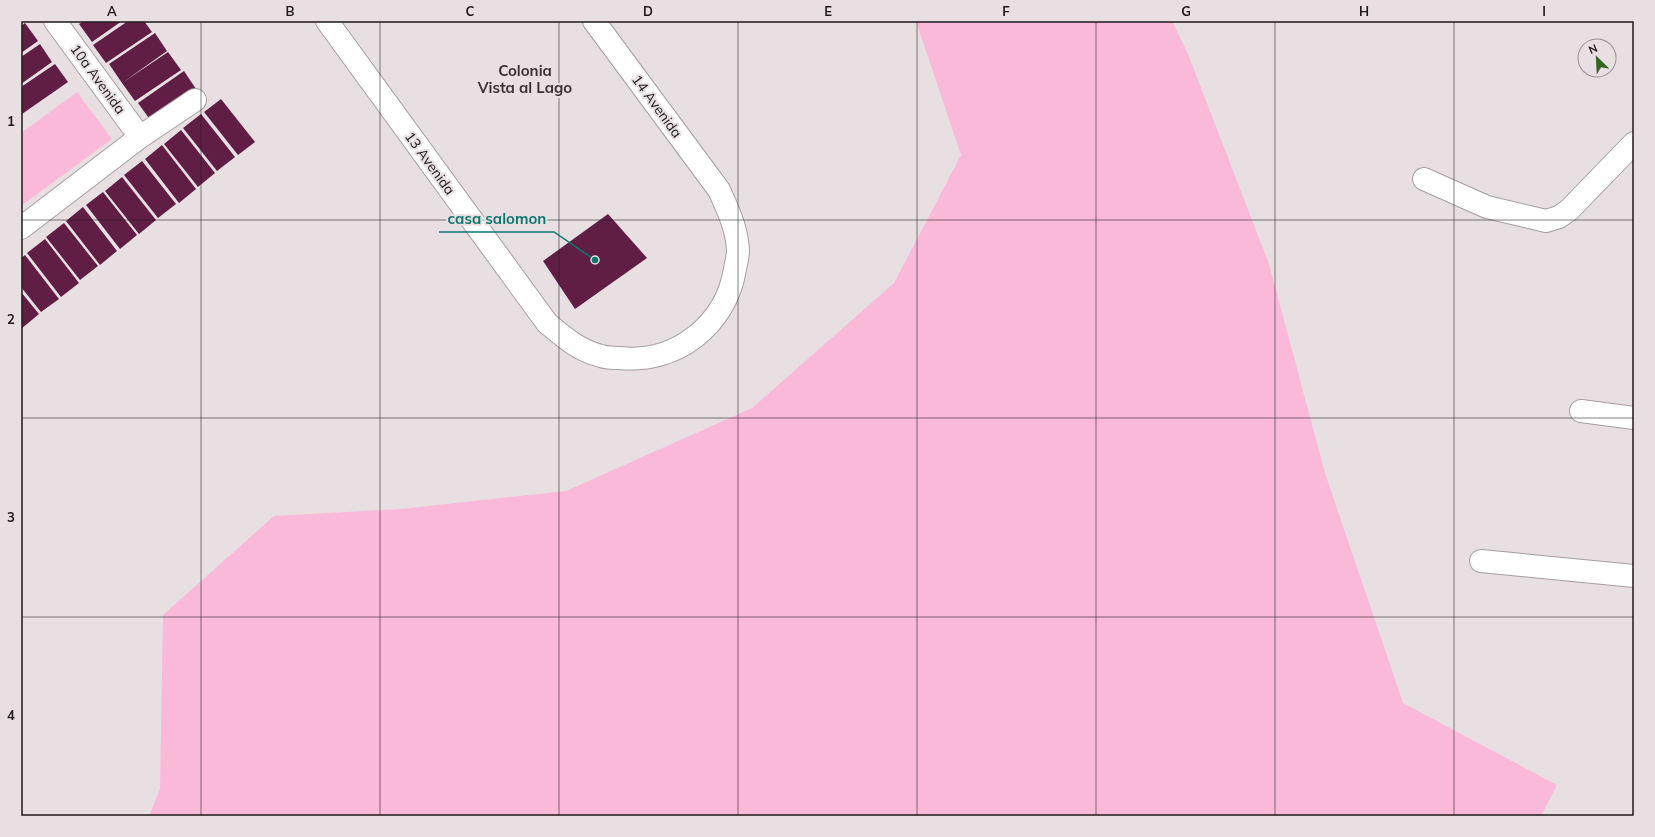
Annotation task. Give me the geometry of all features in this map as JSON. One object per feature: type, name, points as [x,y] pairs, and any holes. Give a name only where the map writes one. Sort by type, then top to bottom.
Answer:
[{"type":"street","name":"10a Avenida","points":[[56,21],[140,137]]},
{"type":"street","name":"13 Avenida","points":[[327,21],[547,324],[572,344],[602,357],[635,360],[667,353],[696,337],[718,313],[732,284],[738,252],[733,220],[719,190]]},
{"type":"street","name":"14 Avenida","points":[[594,21],[719,190]]},
{"type":"street","points":[[21,228],[140,137],[195,100]]},
{"type":"street","points":[[1424,179],[1487,207],[1546,221],[1559,218],[1569,210],[1634,143]]},
{"type":"street","points":[[1581,411],[1634,418]]},
{"type":"street","points":[[1481,561],[1634,576]]},
{"type":"shaded area","points":[[916,21],[1172,21],[1188,54],[1269,264],[1325,473],[1403,703],[1557,785],[1541,816],[149,816],[160,789],[163,615],[274,516],[401,509],[566,491],[752,408],[894,283],[961,155]]},
{"type":"shaded area","points":[[77,92],[112,139],[21,206],[21,133]]},
{"type":"building","points":[[84,21],[122,21],[92,42],[79,24]]},
{"type":"building","points":[[128,21],[144,21],[152,32],[106,63],[93,45]]},
{"type":"building","points":[[25,23],[38,41],[21,53],[21,26]]},
{"type":"building","points":[[155,33],[167,51],[122,83],[109,64]]},
{"type":"building","points":[[40,44],[52,62],[21,84],[21,57]]},
{"type":"building","points":[[168,52],[181,70],[135,101],[122,83]]},
{"type":"building","points":[[55,64],[68,82],[22,114],[21,87]]},
{"type":"building","points":[[184,71],[196,89],[151,121],[138,103]]},
{"type":"building","points":[[221,99],[255,142],[238,155],[204,112]]},
{"type":"building","points":[[201,114],[235,157],[217,171],[183,128]]},
{"type":"building","points":[[181,130],[215,173],[198,187],[164,144]]},
{"type":"building","points":[[162,145],[196,189],[179,203],[145,159]]},
{"type":"building","points":[[142,161],[176,204],[158,218],[124,175]]},
{"type":"building","points":[[122,177],[156,220],[139,234],[105,191]]},
{"type":"building","points":[[103,192],[137,235],[120,249],[86,205]]},
{"type":"building","points":[[83,207],[117,251],[100,265],[66,221]]},
{"type":"building","points":[[608,214],[647,258],[575,309],[543,261]]},
{"type":"building","points":[[64,223],[98,266],[80,280],[46,237]]},
{"type":"building","points":[[45,239],[79,283],[61,297],[27,253]]},
{"type":"building","points":[[25,255],[59,299],[41,312],[21,287],[21,258]]},
{"type":"building","points":[[21,292],[39,314],[21,329]]},
{"type":"place","name":"casa salomon","points":[[595,260]]},
{"type":"district","name":"Colonia Vista al Lago","points":[[525,78]]}]
